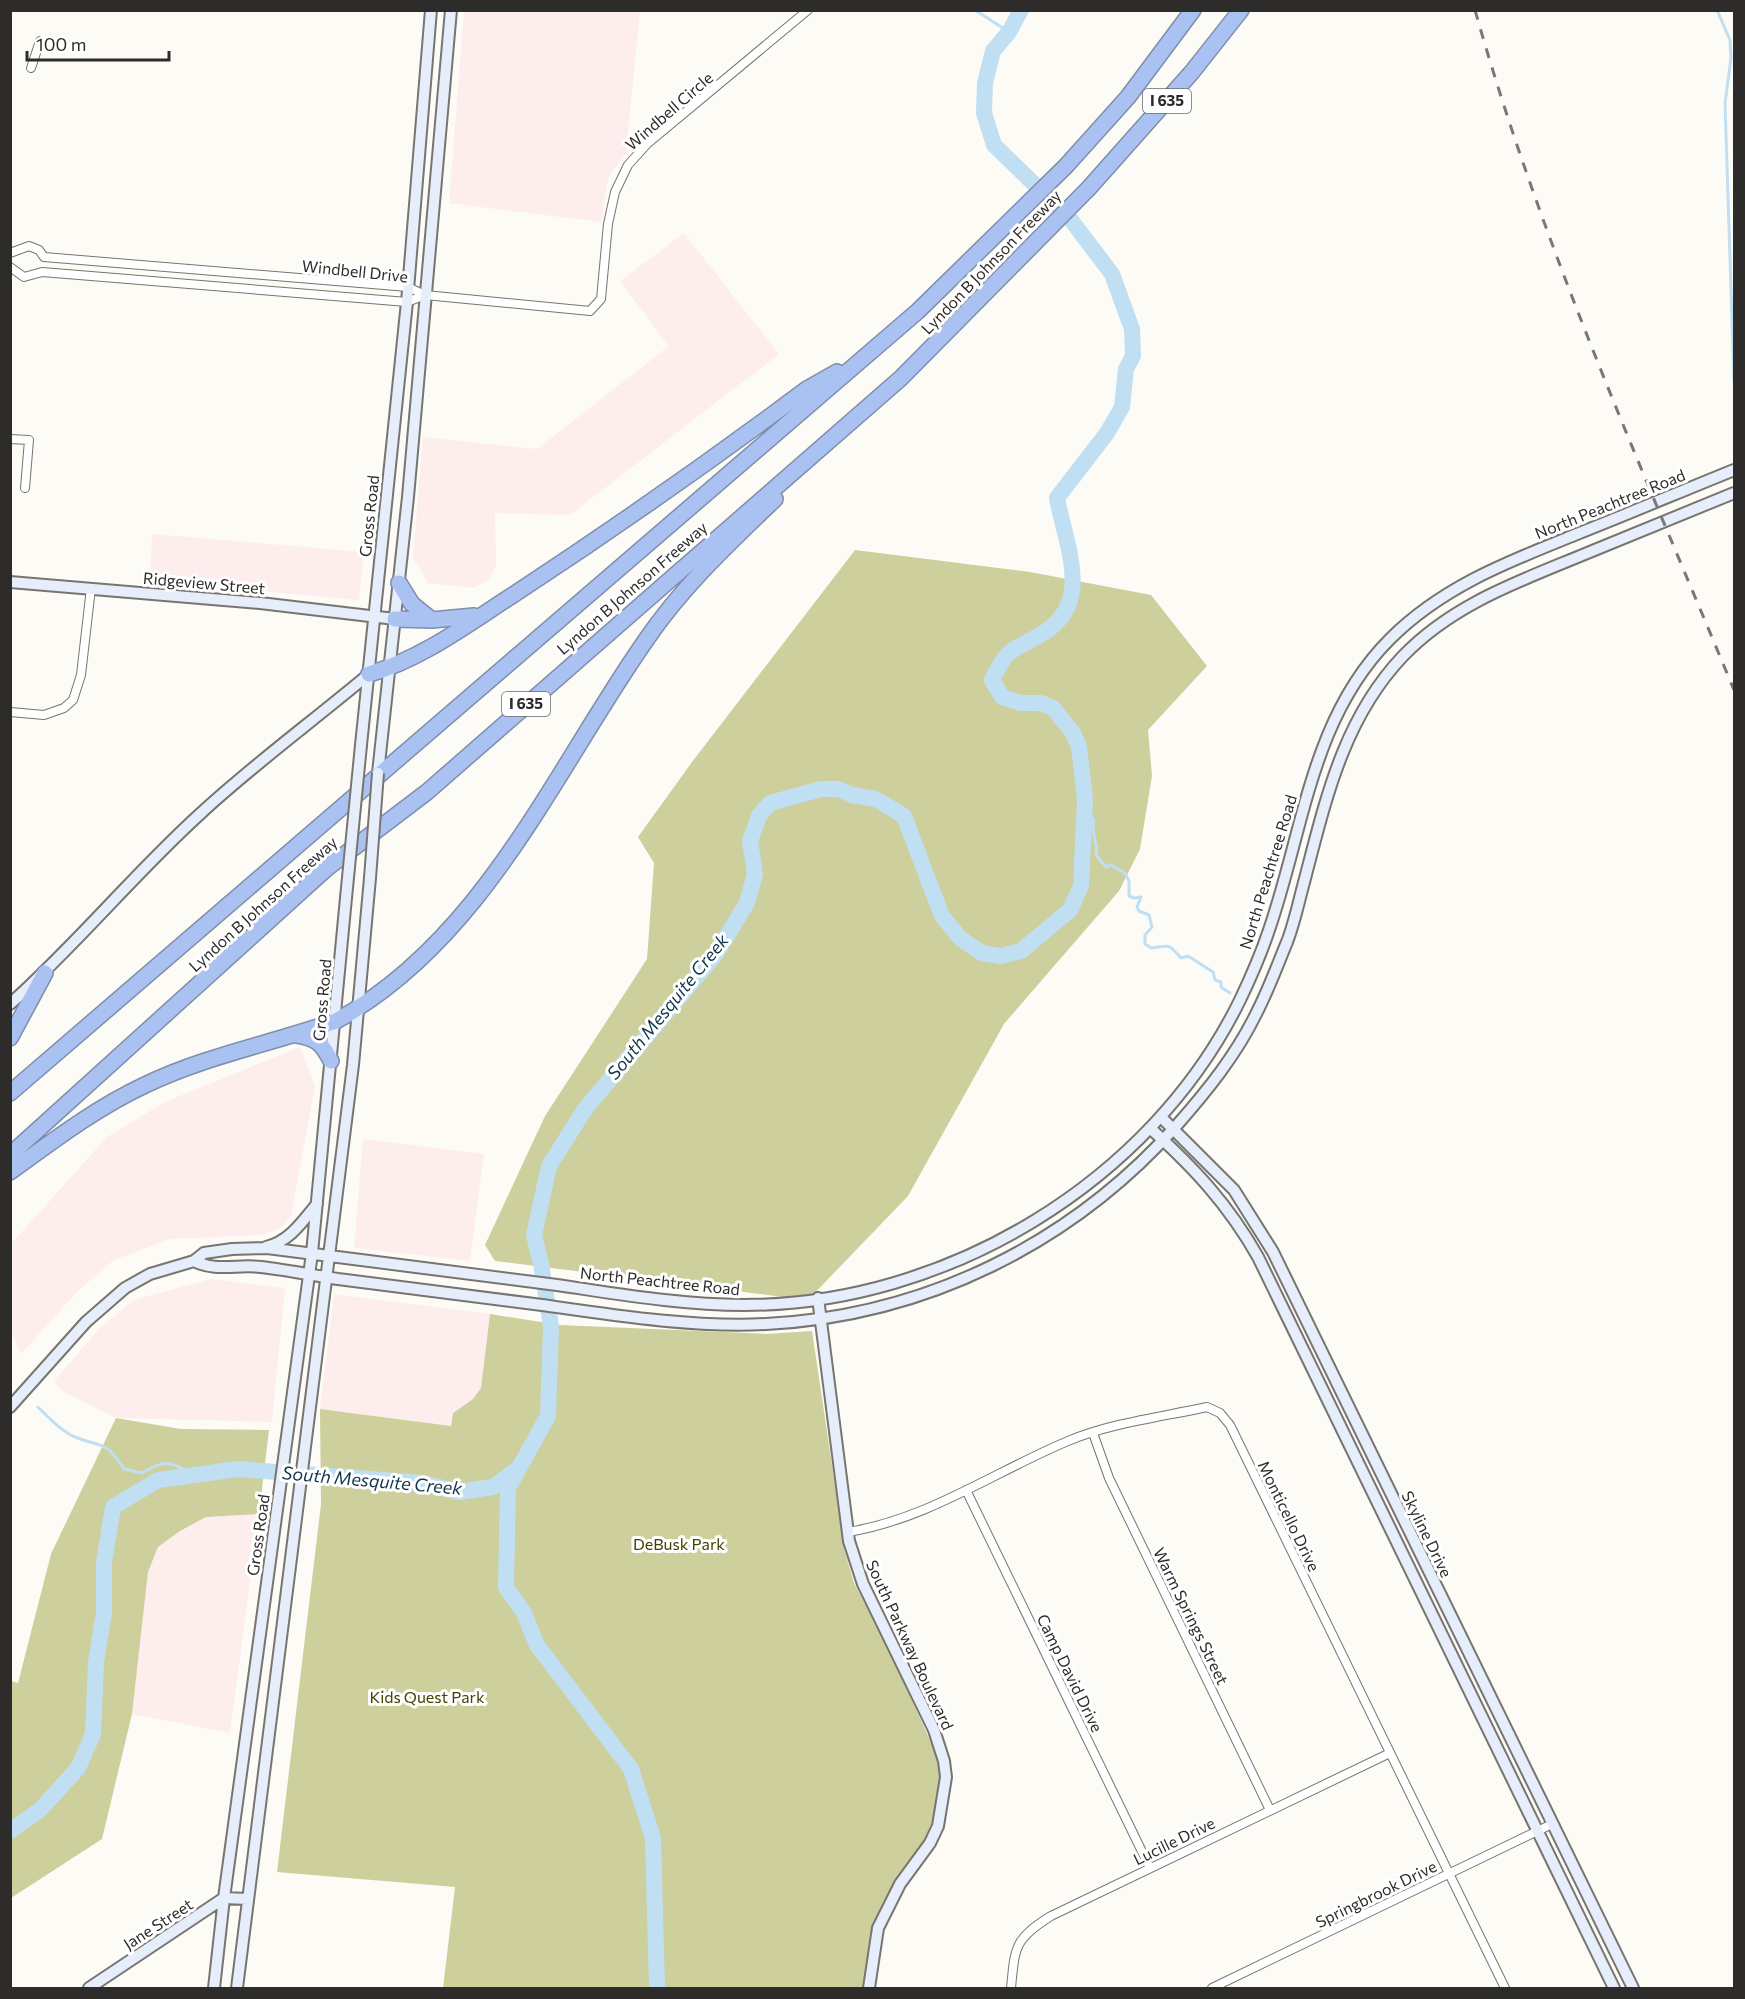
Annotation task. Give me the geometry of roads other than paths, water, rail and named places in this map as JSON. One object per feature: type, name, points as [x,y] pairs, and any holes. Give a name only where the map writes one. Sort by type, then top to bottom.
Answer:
[{"type":"highway","name":"Lyndon B Johnson Freeway","points":[[10,1093],[866,356],[1011,222],[1066,166],[1128,98],[1193,10]]},
{"type":"highway","name":"Lyndon B Johnson Freeway","points":[[10,1155],[327,868],[427,792],[901,378],[1089,188],[1192,72],[1241,10]]},
{"type":"highway","points":[[369,674],[390,668],[414,657],[480,615],[569,558],[807,389],[866,356]]},
{"type":"highway","points":[[10,1172],[75,1125],[146,1084],[186,1068],[336,1021],[358,1008],[421,957],[472,902],[519,838],[628,665],[690,584],[901,378]]},
{"type":"highway","points":[[399,583],[412,604],[432,620]]},
{"type":"highway","points":[[395,619],[432,620],[480,615]]},
{"type":"highway","points":[[10,1038],[45,973]]},
{"type":"highway","points":[[297,1035],[314,1038],[320,1042],[331,1061]]},
{"type":"main road","name":"Gross Road","points":[[214,1989],[224,1898],[312,1253],[373,616],[408,287],[431,10]]},
{"type":"main road","points":[[441,10],[448,32]]},
{"type":"main road","points":[[237,1989],[347,1114],[382,728],[399,583],[451,10]]},
{"type":"main road","points":[[393,434],[412,437]]},
{"type":"main road","name":"North Peachtree Road","points":[[10,1407],[86,1322],[113,1297],[150,1274],[194,1262],[204,1253],[256,1248],[312,1253],[667,1301],[743,1305],[818,1298],[866,1290],[943,1266],[1004,1238],[1078,1190],[1150,1128],[1195,1073],[1238,1004],[1270,929],[1317,758],[1345,699],[1367,665],[1391,638],[1422,611],[1474,577],[1734,470]]},
{"type":"main road","name":"North Peachtree Road","points":[[194,1262],[207,1268],[259,1266],[309,1275],[588,1311],[763,1325],[820,1319],[913,1299],[980,1273],[1017,1254],[1091,1206],[1119,1184],[1163,1140],[1210,1087],[1255,1017],[1290,936],[1335,767],[1363,710],[1381,682],[1406,653],[1434,628],[1484,596],[1734,493]]},
{"type":"main road","name":"Ridgeview Street","points":[[10,582],[395,619]]},
{"type":"main road","points":[[10,1004],[45,973],[200,814],[318,713],[369,674]]},
{"type":"main road","points":[[1270,929],[1290,936]]},
{"type":"main road","points":[[326,1112],[347,1114]]},
{"type":"main road","name":"Skyline Drive","points":[[1161,1117],[1234,1190],[1253,1216],[1274,1252],[1633,1989]]},
{"type":"main road","name":"Skyline Drive","points":[[1150,1128],[1208,1183],[1247,1239],[1614,1989]]},
{"type":"main road","points":[[256,1248],[281,1240],[299,1227],[317,1204]]},
{"type":"main road","points":[[463,1295],[468,1275]]},
{"type":"main road","name":"South Parkway Boulevard","points":[[818,1298],[848,1532],[863,1584],[934,1730],[944,1761],[946,1777],[938,1826],[930,1843],[900,1884],[878,1928],[869,1989]]},
{"type":"main road","points":[[291,1400],[310,1402]]},
{"type":"main road","points":[[1387,1522],[1401,1515]]},
{"type":"main road","points":[[270,1560],[290,1565]]},
{"type":"main road","points":[[258,1647],[279,1648]]},
{"type":"main road","points":[[224,1898],[248,1899]]},
{"type":"main road","name":"Jane Street","points":[[89,1989],[224,1898]]},
{"type":"main road","points":[[1607,1975],[1623,1967]]},
{"type":"street","name":"Windbell Circle","points":[[425,295],[583,312],[594,308],[602,294],[611,203],[628,165],[647,144],[808,10]]},
{"type":"street","points":[[31,68],[40,41]]},
{"type":"street","name":"Windbell Drive","points":[[10,253],[29,246],[39,250],[44,256],[408,287],[425,295]]},
{"type":"street","name":"Windbell Drive","points":[[10,267],[24,277],[42,272],[406,302],[425,295]]},
{"type":"street","points":[[10,439],[29,440],[25,488]]},
{"type":"street","points":[[10,712],[44,715],[64,708],[73,700],[81,675],[91,588]]},
{"type":"street","name":"Monticello Drive","points":[[848,1532],[906,1519],[1069,1441],[1093,1432],[1207,1407],[1220,1413],[1230,1425],[1505,1989]]},
{"type":"street","name":"Warm Springs Street","points":[[1093,1432],[1109,1478],[1270,1809]]},
{"type":"street","name":"Camp David Drive","points":[[966,1490],[1150,1868]]},
{"type":"street","name":"Lucille Drive","points":[[1011,1989],[1018,1944],[1027,1931],[1051,1916],[1390,1753]]},
{"type":"street","name":"Springbrook Drive","points":[[1212,1989],[1552,1824]]},
{"type":"waterway","points":[[975,10],[1009,32]]},
{"type":"waterway","name":"South Mesquite Creek","points":[[10,1831],[40,1810],[78,1768],[93,1734],[96,1662],[104,1612],[104,1562],[113,1507],[158,1480],[238,1469],[423,1483],[459,1492],[493,1487],[519,1468],[548,1416],[551,1326],[534,1235],[549,1166],[585,1109],[715,955],[747,903],[755,874],[750,841],[759,816],[770,803],[821,789],[839,789],[852,795],[876,799],[904,816],[942,916],[961,939],[982,953],[1000,956],[1021,951],[1070,910],[1081,886],[1085,799],[1079,747],[1073,733],[1053,708],[1041,703],[1021,703],[1002,697],[992,680],[1006,656],[1057,622],[1067,608],[1072,591],[1073,574],[1057,498],[1107,433],[1122,407],[1126,369],[1133,356],[1132,329],[1112,274],[1071,220],[994,145],[984,113],[985,83],[993,51],[1009,32],[1021,10]]},
{"type":"waterway","points":[[1717,10],[1730,40],[1731,58],[1725,103],[1734,382]]},
{"type":"waterway","points":[[1084,804],[1094,821],[1096,855],[1106,867],[1111,865],[1125,873],[1129,881],[1129,896],[1141,897],[1137,907],[1139,911],[1149,915],[1152,927],[1145,935],[1145,944],[1151,948],[1168,946],[1181,958],[1188,956],[1213,972],[1215,980],[1221,982],[1221,987],[1230,993]]},
{"type":"waterway","points":[[38,1407],[55,1424],[70,1434],[108,1449],[124,1469],[142,1473],[157,1465],[168,1464],[193,1475]]},
{"type":"waterway","points":[[517,1472],[508,1488],[506,1587],[524,1613],[537,1645],[631,1769],[653,1838],[657,1988]]},
{"type":"railway","points":[[1475,10],[1501,97],[1561,269],[1734,690]]},
{"type":"park label","name":"DeBusk Park","points":[[679,1544]]},
{"type":"park label","name":"Kids Quest Park","points":[[427,1697]]}]
